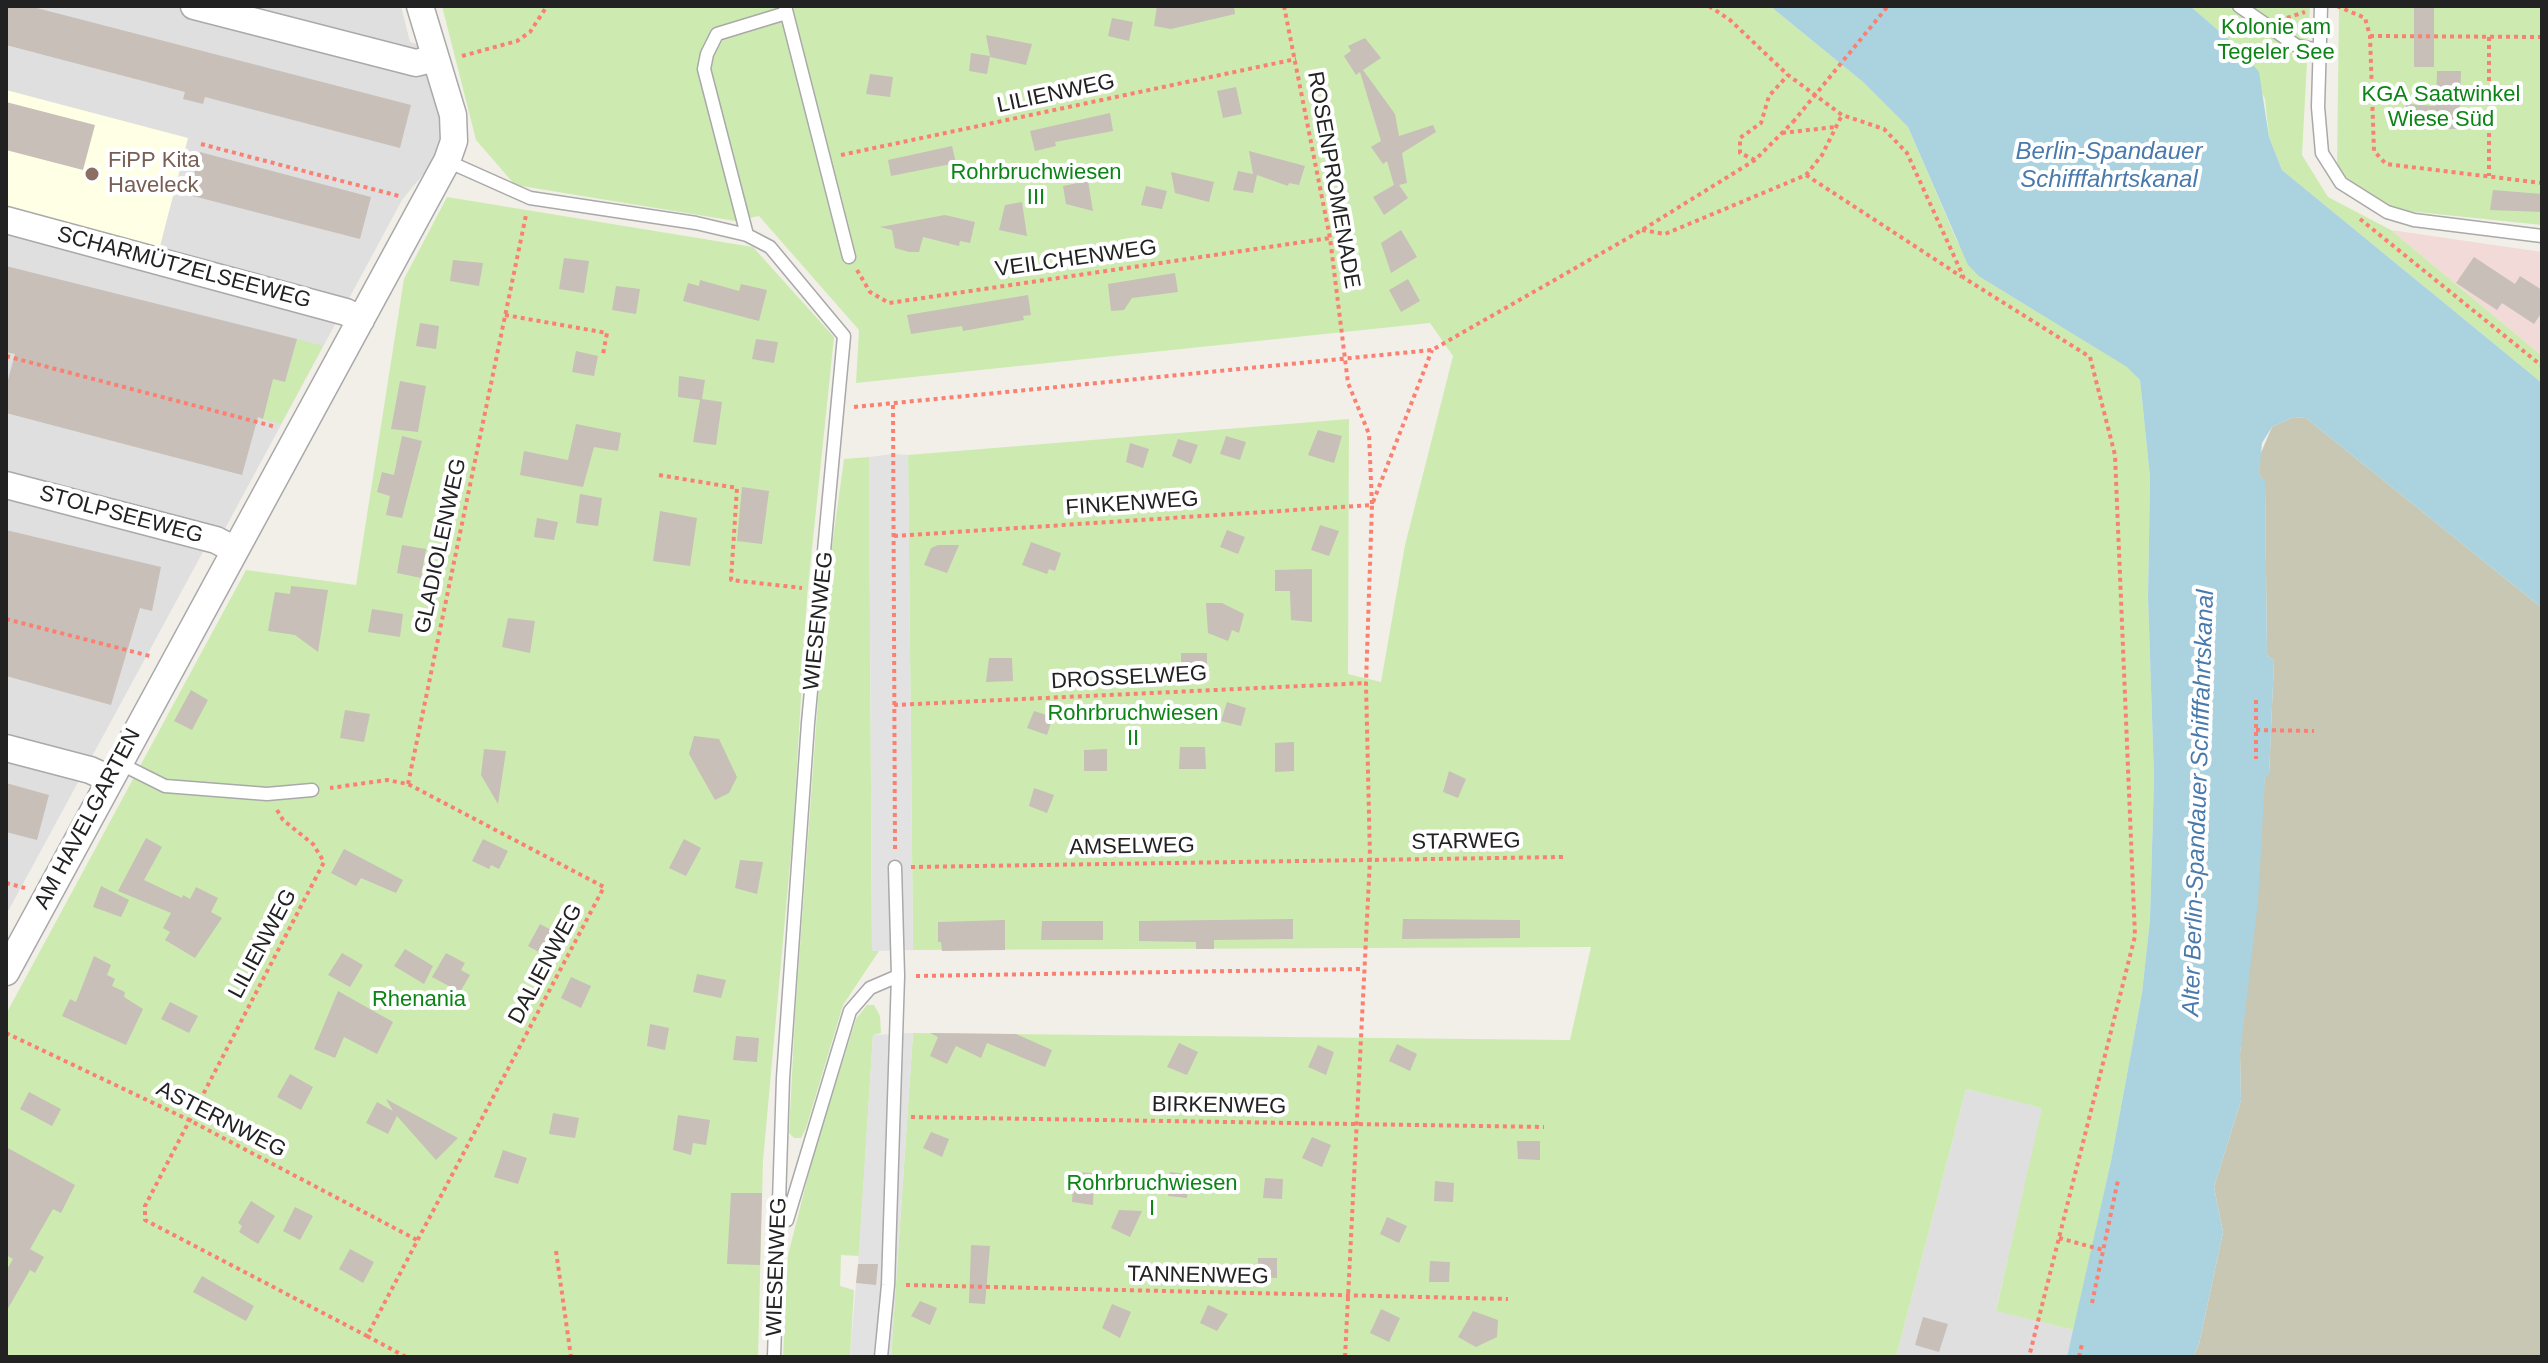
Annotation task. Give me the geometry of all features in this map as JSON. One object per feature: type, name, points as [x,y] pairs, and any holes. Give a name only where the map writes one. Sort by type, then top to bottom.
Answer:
[{"type":"street","points":[[194,6],[416,63],[435,58]]},
{"type":"street","name":"AM HAVELGARTEN","points":[[6,972],[447,161],[454,141],[453,115],[420,6]]},
{"type":"street","name":"SCHARMÜTZELSEEWEG","points":[[6,220],[331,307],[361,320]]},
{"type":"street","name":"STOLPSEEWEG","points":[[6,485],[216,540],[235,550]]},
{"type":"street","points":[[6,748],[90,770],[114,771]]},
{"type":"lane","points":[[2239,6],[2297,46],[2319,50]]},
{"type":"lane","points":[[2321,6],[2322,153],[2341,183],[2387,212],[2414,220],[2542,236]]},
{"type":"lane","points":[[747,235],[704,69],[707,54],[717,34],[786,9],[849,257]]},
{"type":"lane","name":"WIESENWEG","points":[[447,161],[530,198],[747,235],[770,247],[844,336],[840,407],[808,723],[784,1062],[774,1357]]},
{"type":"lane","points":[[114,771],[165,786],[267,794],[312,790]]},
{"type":"lane","points":[[881,1357],[888,1285],[898,976],[895,867]]},
{"type":"lane","points":[[779,1221],[787,1220],[850,1011],[870,988],[898,976]]},
{"type":"path","points":[[435,58],[517,41],[530,32],[547,6]]},
{"type":"path","name":"ROSENPROMENADE","points":[[1284,6],[1330,238],[1348,383],[1369,434],[1372,505]]},
{"type":"path","points":[[1709,6],[1730,20],[1788,75],[1842,115],[1884,129],[1907,153],[1964,278]]},
{"type":"path","points":[[840,407],[893,405],[1053,386],[1345,361],[1432,350],[1642,230],[1755,160],[1793,122],[1888,6]]},
{"type":"path","points":[[2266,25],[2321,6],[2338,6],[2365,18],[2370,36],[2374,151],[2386,164],[2542,183]]},
{"type":"path","points":[[2370,36],[2542,37]]},
{"type":"path","points":[[2489,37],[2489,176]]},
{"type":"path","name":"LILIENWEG","points":[[822,159],[1296,59]]},
{"type":"path","points":[[1755,160],[1740,153],[1740,138],[1761,123],[1769,96],[1788,75]]},
{"type":"path","points":[[1642,230],[1665,234],[1806,175],[1822,155],[1842,115]]},
{"type":"path","points":[[1782,133],[1835,127]]},
{"type":"path","points":[[201,144],[425,202]]},
{"type":"path","points":[[1806,175],[2090,357],[2115,455],[2135,936],[2029,1357]]},
{"type":"path","points":[[2341,183],[2343,205],[2542,366]]},
{"type":"path","name":"GLADIOLENWEG","points":[[408,784],[530,198]]},
{"type":"path","name":"VEILCHENWEG","points":[[849,257],[870,292],[889,303],[1330,238]]},
{"type":"path","points":[[505,315],[607,333],[603,354]]},
{"type":"path","points":[[1345,1357],[1370,859],[1366,683],[1372,505],[1432,350]]},
{"type":"path","points":[[6,356],[297,436]]},
{"type":"path","points":[[893,405],[895,867]]},
{"type":"path","points":[[659,475],[737,488],[731,580],[822,591]]},
{"type":"path","name":"FINKENWEG","points":[[894,536],[1372,505]]},
{"type":"path","points":[[6,619],[153,657],[170,666]]},
{"type":"path","name":"DROSSELWEG","points":[[894,705],[1366,683]]},
{"type":"path","points":[[2256,700],[2256,759]]},
{"type":"path","points":[[2256,730],[2314,731]]},
{"type":"path","name":"DALIENWEG","points":[[312,790],[387,780],[408,784],[604,887],[367,1336]]},
{"type":"path","name":"LILIENWEG","points":[[189,1120],[324,862],[313,844],[283,820],[267,794]]},
{"type":"path","name":"STARWEG","points":[[1370,859],[1563,857]]},
{"type":"path","name":"AMSELWEG","points":[[895,867],[1370,859]]},
{"type":"path","points":[[898,976],[1365,969]]},
{"type":"path","name":"ASTERNWEG","points":[[6,1033],[189,1120],[419,1241]]},
{"type":"path","name":"BIRKENWEG","points":[[893,1117],[1544,1127]]},
{"type":"path","points":[[189,1120],[145,1206],[145,1220],[406,1357]]},
{"type":"path","points":[[2092,1303],[2118,1180]]},
{"type":"path","points":[[2059,1238],[2103,1250]]},
{"type":"path","points":[[556,1251],[571,1357]]},
{"type":"path","name":"TANNENWEG","points":[[888,1285],[1508,1299]]},
{"type":"path","points":[[2079,1357],[2082,1344]]},
{"type":"shaded area","points":[[6,6],[401,6],[410,42],[424,46],[443,131],[439,155],[402,200],[213,551],[204,550],[6,915]]},
{"type":"shaded area","name":"FiPP Kita Haveleck","points":[[6,90],[188,138],[159,250],[6,211]]},
{"type":"shaded area","points":[[2391,230],[2542,252],[2542,356]]},
{"type":"shaded area","points":[[2294,417],[2306,418],[2542,608],[2542,1357],[2193,1357],[2199,1344],[2223,1232],[2214,1187],[2241,1100],[2240,1054],[2265,775],[2269,775],[2274,661],[2267,655],[2265,482],[2259,475],[2260,455],[2272,427]]},
{"type":"shaded area","points":[[908,455],[913,950],[872,951],[869,457]]},
{"type":"shaded area","points":[[913,1033],[891,1357],[850,1357],[856,1283],[876,1284],[877,1265],[858,1264],[873,1035]]},
{"type":"shaded area","points":[[1966,1089],[2043,1108],[1996,1310],[2074,1330],[2067,1357],[1896,1357]]},
{"type":"green space","points":[[442,6],[1770,6],[1863,82],[1908,127],[1957,241],[1980,277],[2128,367],[2140,380],[2150,477],[2148,597],[2154,777],[2150,919],[2142,993],[2111,1161],[2074,1330],[1996,1311],[2042,1108],[1966,1089],[1896,1357],[891,1357],[913,1033],[1570,1040],[1591,947],[913,950],[908,455],[1349,419],[1348,674],[1381,682],[1405,545],[1453,356],[1430,323],[856,383],[859,330],[759,216],[735,221],[515,185],[476,140]]},
{"type":"green space","name":"Kolonie am Tegeler See","points":[[2190,6],[2310,6],[2302,155],[2328,197],[2391,230],[2542,356],[2542,383],[2282,170],[2269,137],[2265,99],[2240,49]]},
{"type":"green space","name":"KGA Saatwinkel Wiese Süd","points":[[2339,6],[2542,6],[2542,225],[2388,209],[2337,170]]},
{"type":"green space","name":"Rhenania","points":[[447,197],[753,247],[834,337],[807,597],[793,831],[763,1161],[758,1357],[6,1357],[6,1014],[246,570],[356,585],[404,279]]},
{"type":"green space","points":[[6,309],[285,382],[297,339],[323,346],[281,424],[6,352]]},
{"type":"green space","points":[[869,457],[872,951],[879,951],[843,1005],[806,1128],[801,1138],[794,1138],[789,1133],[795,1016],[826,590],[844,459]]},
{"type":"green space","points":[[867,1005],[874,1005],[880,1016],[881,1033],[873,1035],[859,1256],[841,1255],[840,1286],[854,1290],[850,1357],[783,1357],[788,1255],[815,1149],[856,1019]]},
{"type":"water","name":"Berlin-Spandauer Schifffahrtskanal","points":[[1770,6],[2190,6],[2240,49],[2259,72],[2269,137],[2282,170],[2542,383],[2542,608],[2306,418],[2294,417],[2272,427],[2262,443],[2259,475],[2265,481],[2267,655],[2274,661],[2269,776],[2265,776],[2258,902],[2240,1054],[2241,1100],[2214,1187],[2223,1232],[2199,1344],[2193,1357],[2067,1357],[2111,1161],[2142,993],[2150,919],[2154,777],[2148,597],[2150,477],[2140,380],[2127,367],[1980,277],[1968,265],[1908,127],[1863,82]]},
{"type":"building","points":[[6,6],[29,6],[411,105],[400,148],[205,97],[203,104],[183,99],[185,92],[6,45]]},
{"type":"building","points":[[1157,6],[1234,6],[1235,14],[1171,29],[1154,26]]},
{"type":"building","points":[[2414,6],[2434,6],[2434,67],[2414,67]]},
{"type":"building","points":[[1112,18],[1133,22],[1129,41],[1108,36]]},
{"type":"building","points":[[986,35],[1032,44],[1026,65],[990,57],[987,74],[969,71],[971,53],[990,56]]},
{"type":"building","points":[[1365,38],[1381,58],[1363,70],[1395,114],[1399,136],[1433,125],[1436,132],[1402,153],[1407,183],[1399,185],[1408,198],[1384,215],[1373,197],[1394,185],[1387,161],[1383,164],[1371,147],[1381,141],[1360,72],[1356,75],[1344,56],[1351,51],[1348,46]]},
{"type":"building","points":[[2437,71],[2461,71],[2459,129],[2398,128],[2407,104],[2436,106]]},
{"type":"building","points":[[870,74],[893,77],[890,97],[866,94]]},
{"type":"building","points":[[1236,87],[1242,114],[1223,118],[1217,91]]},
{"type":"building","points":[[6,102],[95,125],[83,170],[6,150]]},
{"type":"building","points":[[1110,113],[1113,131],[1055,142],[1056,146],[1035,151],[1030,131]]},
{"type":"building","points":[[952,146],[956,163],[891,176],[888,160]]},
{"type":"building","points":[[1249,151],[1305,166],[1299,185],[1289,183],[1288,186],[1257,175],[1253,193],[1233,190],[1238,171],[1253,174]]},
{"type":"building","points":[[200,152],[371,197],[360,239],[189,195]]},
{"type":"building","points":[[1171,172],[1214,182],[1209,202],[1175,193]]},
{"type":"building","points":[[1088,181],[1093,211],[1066,204],[1063,186]]},
{"type":"building","points":[[1146,186],[1167,191],[1162,209],[1141,205]]},
{"type":"building","points":[[2493,190],[2542,194],[2542,212],[2490,210]]},
{"type":"building","points":[[1022,202],[1027,236],[999,230],[1005,205]]},
{"type":"building","points":[[945,215],[975,222],[970,243],[960,241],[959,246],[923,237],[919,252],[909,252],[895,248],[892,230],[880,227]]},
{"type":"building","points":[[1401,230],[1417,257],[1391,273],[1381,243]]},
{"type":"building","points":[[2474,257],[2515,284],[2520,276],[2542,290],[2542,312],[2534,324],[2502,303],[2497,310],[2456,283]]},
{"type":"building","points":[[564,258],[589,261],[584,293],[559,289]]},
{"type":"building","points":[[453,260],[483,263],[479,286],[450,281]]},
{"type":"building","points":[[6,266],[297,339],[285,382],[273,379],[263,419],[258,417],[242,475],[6,413],[6,387],[15,354],[6,352]]},
{"type":"building","points":[[1175,273],[1178,292],[1132,298],[1124,310],[1111,311],[1108,284]]},
{"type":"building","points":[[1408,279],[1420,301],[1401,312],[1389,290]]},
{"type":"building","points":[[700,280],[739,291],[741,284],[767,290],[759,321],[683,301],[688,283],[699,286]]},
{"type":"building","points":[[616,286],[640,289],[636,314],[612,310]]},
{"type":"building","points":[[1028,295],[1031,315],[1023,316],[1024,320],[963,331],[962,326],[911,334],[907,315]]},
{"type":"building","points":[[420,323],[439,326],[436,349],[416,346]]},
{"type":"building","points":[[756,339],[778,342],[774,363],[752,359]]},
{"type":"building","points":[[576,351],[598,356],[594,376],[572,372]]},
{"type":"building","points":[[679,376],[705,380],[702,399],[722,402],[716,445],[693,442],[700,400],[678,397]]},
{"type":"building","points":[[400,381],[426,386],[418,432],[391,429]]},
{"type":"building","points":[[576,424],[621,433],[618,451],[594,447],[583,487],[520,475],[524,451],[568,460]]},
{"type":"building","points":[[1318,430],[1342,436],[1334,463],[1308,455]]},
{"type":"building","points":[[402,436],[422,441],[402,518],[386,515],[390,496],[377,492],[382,472],[394,475]]},
{"type":"building","points":[[1226,436],[1246,442],[1240,460],[1220,454]]},
{"type":"building","points":[[1178,439],[1198,445],[1191,464],[1172,456]]},
{"type":"building","points":[[1130,443],[1149,449],[1143,468],[1126,462]]},
{"type":"building","points":[[742,487],[769,491],[762,544],[737,541]]},
{"type":"building","points":[[580,494],[602,498],[598,526],[576,523]]},
{"type":"building","points":[[660,511],[697,518],[690,566],[653,561]]},
{"type":"building","points":[[537,518],[558,522],[554,540],[534,537]]},
{"type":"building","points":[[1320,525],[1339,531],[1329,556],[1311,550]]},
{"type":"building","points":[[6,530],[161,567],[152,611],[140,608],[111,705],[6,676]]},
{"type":"building","points":[[1227,530],[1245,537],[1238,554],[1220,547]]},
{"type":"building","points":[[1031,542],[1061,553],[1055,571],[1049,569],[1047,574],[1022,565]]},
{"type":"building","points":[[402,545],[426,549],[421,578],[397,573]]},
{"type":"building","points":[[959,545],[947,573],[924,565],[931,548]]},
{"type":"building","points":[[1312,569],[1312,622],[1291,620],[1290,591],[1275,591],[1275,570]]},
{"type":"building","points":[[291,586],[328,590],[318,652],[295,635],[268,631],[275,592],[290,594]]},
{"type":"building","points":[[1206,603],[1222,603],[1244,614],[1239,633],[1232,630],[1228,641],[1208,633]]},
{"type":"building","points":[[372,609],[403,614],[400,637],[368,632]]},
{"type":"building","points":[[508,618],[535,621],[530,653],[502,647]]},
{"type":"building","points":[[1181,653],[1207,653],[1207,674],[1181,674]]},
{"type":"building","points":[[989,658],[1012,658],[1013,681],[986,682]]},
{"type":"building","points":[[191,690],[208,700],[192,730],[174,721]]},
{"type":"building","points":[[1227,702],[1246,708],[1241,726],[1221,721]]},
{"type":"building","points":[[345,710],[370,714],[364,742],[340,738]]},
{"type":"building","points":[[1034,711],[1053,717],[1047,735],[1027,728]]},
{"type":"building","points":[[694,736],[719,739],[737,777],[729,793],[715,800],[689,754]]},
{"type":"building","points":[[1294,742],[1294,771],[1275,772],[1275,743]]},
{"type":"building","points":[[1180,747],[1205,747],[1206,769],[1179,769]]},
{"type":"building","points":[[484,749],[506,751],[498,804],[481,775]]},
{"type":"building","points":[[1107,749],[1107,771],[1084,771],[1084,750]]},
{"type":"building","points":[[1449,771],[1466,779],[1458,798],[1443,792]]},
{"type":"building","points":[[6,783],[49,795],[37,840],[6,832]]},
{"type":"building","points":[[1034,788],[1054,795],[1047,813],[1029,806]]},
{"type":"building","points":[[146,838],[162,847],[144,880],[182,898],[183,895],[190,899],[196,887],[218,898],[211,912],[222,918],[195,958],[165,940],[170,932],[163,928],[171,913],[118,891]]},
{"type":"building","points":[[483,839],[508,851],[499,869],[491,865],[489,869],[472,861]]},
{"type":"building","points":[[684,839],[701,848],[686,876],[669,868]]},
{"type":"building","points":[[344,849],[403,880],[396,893],[361,878],[356,886],[331,873]]},
{"type":"building","points":[[740,860],[763,862],[757,894],[735,888]]},
{"type":"building","points":[[101,886],[129,900],[121,917],[93,907]]},
{"type":"building","points":[[1293,919],[1293,939],[1214,940],[1214,949],[1196,949],[1196,942],[1139,941],[1139,921]]},
{"type":"building","points":[[1403,919],[1520,920],[1520,938],[1402,939]]},
{"type":"building","points":[[1005,920],[1005,950],[942,951],[941,942],[938,942],[938,922]]},
{"type":"building","points":[[1042,921],[1103,921],[1103,940],[1041,940]]},
{"type":"building","points":[[540,924],[566,938],[553,960],[528,946]]},
{"type":"building","points":[[405,949],[433,966],[424,984],[394,966]]},
{"type":"building","points":[[342,953],[363,965],[350,987],[328,975]]},
{"type":"building","points":[[446,953],[465,963],[461,970],[470,975],[460,992],[432,977]]},
{"type":"building","points":[[94,956],[111,965],[107,975],[115,979],[112,986],[125,992],[124,997],[143,1009],[126,1045],[62,1016],[70,999],[76,1002]]},
{"type":"building","points":[[697,974],[726,980],[721,998],[693,992]]},
{"type":"building","points":[[571,977],[591,986],[581,1008],[561,998]]},
{"type":"building","points":[[338,991],[393,1022],[377,1054],[344,1037],[335,1058],[314,1049]]},
{"type":"building","points":[[170,1002],[198,1016],[189,1033],[161,1019]]},
{"type":"building","points":[[650,1024],[669,1028],[665,1050],[647,1046]]},
{"type":"building","points":[[930,1033],[1016,1034],[1052,1050],[1045,1067],[987,1043],[981,1058],[956,1046],[947,1064],[930,1056],[938,1037]]},
{"type":"building","points":[[736,1036],[759,1038],[757,1062],[733,1060]]},
{"type":"building","points":[[1179,1043],[1198,1052],[1187,1075],[1167,1067]]},
{"type":"building","points":[[1397,1044],[1417,1054],[1410,1071],[1389,1061]]},
{"type":"building","points":[[1318,1045],[1334,1052],[1326,1075],[1308,1067]]},
{"type":"building","points":[[290,1074],[313,1087],[301,1110],[277,1097]]},
{"type":"building","points":[[29,1092],[61,1109],[52,1126],[20,1109]]},
{"type":"building","points":[[386,1099],[458,1138],[436,1160],[397,1116],[388,1134],[366,1123],[377,1102],[393,1111]]},
{"type":"building","points":[[553,1113],[579,1118],[575,1138],[549,1134]]},
{"type":"building","points":[[678,1115],[710,1120],[706,1145],[693,1143],[691,1155],[673,1150]]},
{"type":"building","points":[[931,1132],[949,1139],[942,1157],[923,1148]]},
{"type":"building","points":[[1312,1137],[1331,1145],[1322,1167],[1302,1158]]},
{"type":"building","points":[[1517,1141],[1540,1141],[1540,1160],[1518,1159]]},
{"type":"building","points":[[6,1147],[75,1185],[61,1213],[53,1209],[30,1249],[44,1257],[35,1273],[30,1270],[6,1312],[6,1271],[13,1259],[6,1255]]},
{"type":"building","points":[[503,1150],[527,1158],[518,1184],[494,1177]]},
{"type":"building","points":[[1074,1172],[1094,1173],[1093,1205],[1072,1202]]},
{"type":"building","points":[[1170,1172],[1189,1174],[1187,1198],[1168,1196]]},
{"type":"building","points":[[1265,1178],[1283,1179],[1282,1199],[1263,1198]]},
{"type":"building","points":[[1435,1181],[1454,1183],[1453,1202],[1434,1201]]},
{"type":"building","points":[[731,1193],[762,1193],[760,1265],[727,1264]]},
{"type":"building","points":[[251,1201],[275,1216],[258,1244],[239,1232],[242,1226],[238,1223]]},
{"type":"building","points":[[295,1207],[313,1216],[300,1240],[283,1231]]},
{"type":"building","points":[[1119,1210],[1142,1211],[1130,1237],[1111,1228]]},
{"type":"building","points":[[1387,1217],[1407,1226],[1399,1243],[1380,1234]]},
{"type":"building","points":[[971,1245],[990,1246],[985,1304],[969,1303]]},
{"type":"building","points":[[350,1249],[374,1262],[363,1283],[339,1269]]},
{"type":"building","points":[[1258,1258],[1277,1258],[1277,1278],[1258,1277]]},
{"type":"building","points":[[1430,1261],[1450,1262],[1449,1282],[1429,1282]]},
{"type":"building","points":[[858,1264],[878,1264],[876,1285],[856,1283]]},
{"type":"building","points":[[202,1276],[254,1306],[246,1321],[193,1292]]},
{"type":"building","points":[[920,1301],[937,1308],[930,1325],[911,1316]]},
{"type":"building","points":[[1112,1304],[1131,1312],[1120,1338],[1102,1328]]},
{"type":"building","points":[[1208,1305],[1228,1314],[1217,1331],[1200,1323]]},
{"type":"building","points":[[1381,1309],[1400,1318],[1389,1342],[1370,1333]]},
{"type":"building","points":[[1473,1311],[1498,1320],[1497,1337],[1476,1347],[1458,1337]]},
{"type":"building","points":[[1923,1317],[1948,1324],[1939,1352],[1915,1345]]},
{"type":"place","name":"FiPP Kita Haveleck","points":[[92,174]]},
{"type":"park label","name":"Rohrbruchwiesen III","points":[[1036,186]]},
{"type":"park label","name":"Rohrbruchwiesen II","points":[[1133,726]]},
{"type":"park label","name":"Rohrbruchwiesen I","points":[[1152,1196]]},
{"type":"water label","name":"Alter Berlin-Spandauer Schifffahrtskanal","points":[[2199,803]]}]
